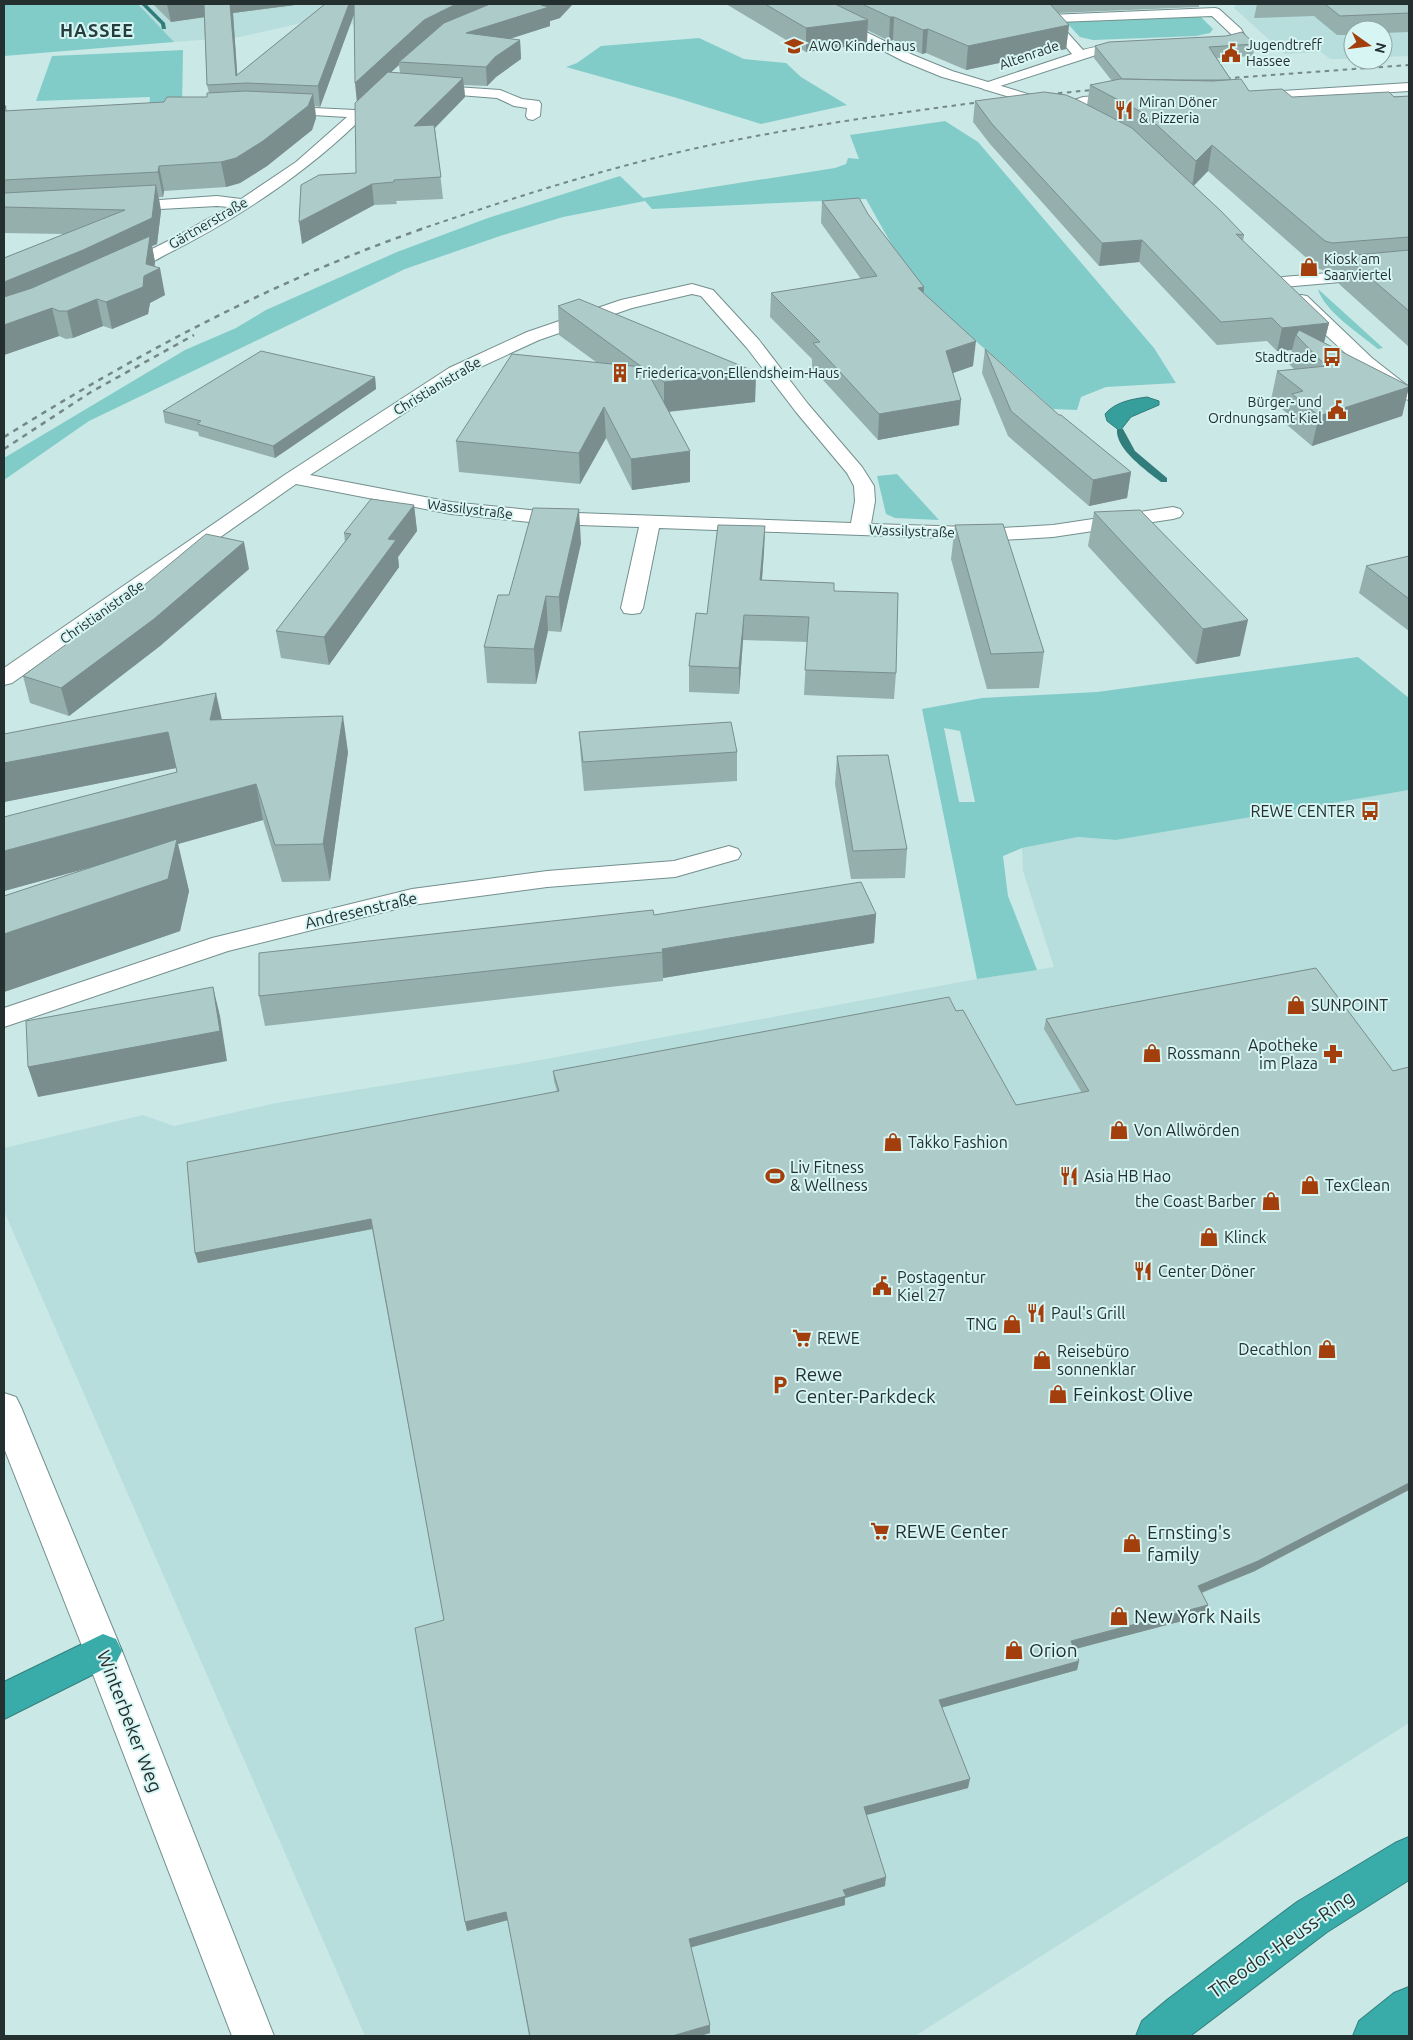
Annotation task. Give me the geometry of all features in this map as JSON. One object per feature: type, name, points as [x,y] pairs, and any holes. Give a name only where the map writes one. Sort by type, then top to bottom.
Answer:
[{"type":"highway","points":[[4,1701],[102,1651]]},
{"type":"highway","name":"Theodor-Heuss-Ring","points":[[1158,2036],[1182,2015],[1312,1917],[1409,1857]]},
{"type":"highway","points":[[1374,2036],[1409,2008]]},
{"type":"street","points":[[800,4],[908,58],[947,74],[1080,116]]},
{"type":"street","name":"Altenrade","points":[[1080,55],[1049,19],[1216,8],[1239,36],[1234,40],[1224,42],[1192,44]]},
{"type":"street","name":"Altenrade","points":[[988,86],[1080,55],[1108,48],[1146,46]]},
{"type":"street","name":"Gärtnerstraße","points":[[110,276],[215,222],[289,173],[324,145],[392,84]]},
{"type":"street","points":[[410,87],[500,94],[519,103],[534,104],[534,116]]},
{"type":"street","points":[[1242,98],[1409,87]]},
{"type":"street","points":[[1062,109],[1092,99],[1137,98]]},
{"type":"street","points":[[267,109],[359,114]]},
{"type":"street","points":[[112,206],[217,201],[243,204]]},
{"type":"street","points":[[1409,271],[1277,277],[1388,381],[1409,395]]},
{"type":"street","name":"Christianistraße","points":[[4,678],[293,478],[455,372],[533,336],[627,304],[692,289],[707,293],[740,329],[802,408],[855,471],[864,486],[865,501],[860,530]]},
{"type":"street","name":"Wassilystraße","points":[[293,478],[451,508],[549,518],[1002,534],[1053,531],[1174,513]]},
{"type":"street","points":[[632,608],[650,522]]},
{"type":"street","name":"Andresenstraße","points":[[4,1018],[221,944],[412,897],[547,879],[675,869],[729,854]]},
{"type":"street","name":"Winterbeker Weg","points":[[4,1407],[253,2036]]},
{"type":"shaded area","points":[[4,4],[138,4],[174,42],[4,56]]},
{"type":"shaded area","points":[[138,4],[514,4],[449,30],[306,22],[240,37],[174,42]]},
{"type":"shaded area","points":[[1236,4],[1409,4],[1409,56],[1393,57],[1393,20],[1343,20],[1343,59],[1330,59],[1321,52],[1285,54],[1234,8]]},
{"type":"shaded area","points":[[1199,15],[1213,29],[1210,33],[1196,36],[1093,40],[1080,37],[1066,22]]},
{"type":"shaded area","points":[[699,38],[744,59],[786,63],[801,77],[847,105],[761,124],[566,67],[577,63],[601,46]]},
{"type":"shaded area","points":[[183,50],[182,108],[149,109],[150,97],[36,101],[52,56]]},
{"type":"shaded area","points":[[945,121],[978,142],[1154,348],[1176,383],[1106,387],[1081,397],[1077,410],[1053,409],[931,303],[893,247],[866,199],[652,209],[645,201],[563,217],[500,236],[405,269],[89,421],[4,480],[4,458],[185,350],[236,328],[266,310],[397,252],[488,218],[620,176],[643,198],[835,168],[846,164],[848,158],[859,159],[850,135]]},
{"type":"shaded area","points":[[1318,289],[1383,348],[1378,349],[1335,314],[1327,306]]},
{"type":"shaded area","points":[[1147,397],[1159,401],[1159,405],[1131,417],[1120,431],[1107,421],[1105,414],[1119,404]]},
{"type":"shaded area","points":[[897,474],[939,520],[895,518],[886,514],[877,476]]},
{"type":"shaded area","points":[[1358,657],[1409,698],[1409,790],[1116,840],[1078,837],[1022,848],[1003,856],[1008,896],[1037,970],[977,979],[922,709],[982,698],[1097,692]],"holes":[[[944,728],[960,731],[975,802],[959,802]]]},
{"type":"shaded area","name":"REWE Center","points":[[1409,790],[1409,1723],[915,2036],[365,2036],[4,1211],[4,1148],[143,1115],[174,1126],[276,1103],[535,1061],[977,979],[1054,967],[1023,871],[1022,848],[1078,837],[1116,840]]},
{"type":"building","points":[[204,4],[230,4],[236,76],[325,4],[349,4],[318,86],[246,83],[207,85]]},
{"type":"building","points":[[354,4],[456,4],[424,20],[355,83]]},
{"type":"building","points":[[490,4],[545,4],[541,5],[549,7],[466,33],[520,40],[495,57],[486,67],[399,62],[444,23]]},
{"type":"building","points":[[765,4],[835,4],[868,20],[806,28]]},
{"type":"building","points":[[862,4],[1050,4],[1069,25],[968,46],[928,29],[923,30],[890,17]]},
{"type":"building","points":[[1325,4],[1409,4],[1409,13],[1340,16]]},
{"type":"building","points":[[1242,32],[1255,44],[1209,47],[1231,80],[1122,79],[1095,46],[1109,42],[1226,36]]},
{"type":"building","points":[[388,72],[463,78],[414,126],[434,125],[441,177],[394,180],[394,182],[372,184],[299,222],[301,185],[319,175],[356,173],[355,103]]},
{"type":"building","points":[[1120,79],[1213,81],[1241,79],[1249,91],[1282,89],[1292,97],[1389,92],[1394,97],[1409,96],[1409,237],[1332,243],[1325,241],[1212,145],[1196,161],[1145,114],[1090,85]]},
{"type":"building","points":[[245,91],[313,94],[308,106],[263,141],[236,158],[221,162],[159,166],[158,172],[4,180],[4,111],[164,102],[167,97],[207,97],[207,93]]},
{"type":"building","points":[[1044,92],[1066,95],[1132,128],[1222,212],[1244,235],[1236,234],[1329,323],[1282,328],[1272,318],[1221,322],[1142,240],[1102,243],[992,124],[975,101]]},
{"type":"building","points":[[156,185],[152,218],[83,250],[4,282],[4,258],[125,210],[4,207],[4,193]]},
{"type":"building","points":[[859,198],[868,214],[924,287],[918,288],[976,341],[946,351],[961,400],[879,414],[813,343],[820,342],[771,293],[877,276],[822,201]]},
{"type":"building","points":[[150,236],[146,264],[160,268],[144,276],[143,287],[106,302],[97,299],[67,311],[59,311],[52,308],[4,325],[4,297],[32,288]]},
{"type":"building","points":[[1409,250],[1409,311],[1345,256]]},
{"type":"building","points":[[579,299],[756,372],[664,382],[647,371],[690,451],[631,459],[604,407],[579,453],[456,441],[512,354],[642,367],[558,306]]},
{"type":"building","points":[[1299,330],[1409,387],[1319,416],[1292,394],[1303,391],[1277,371],[1326,366],[1296,335]]},
{"type":"building","points":[[985,349],[1059,415],[1131,472],[1093,480],[1011,411]]},
{"type":"building","points":[[261,351],[375,377],[273,446],[197,424],[201,421],[163,411]]},
{"type":"building","points":[[371,499],[414,505],[388,539],[396,540],[324,637],[276,631],[351,534],[344,533]]},
{"type":"building","points":[[533,508],[579,509],[559,597],[546,596],[534,649],[484,647],[498,595],[509,595]]},
{"type":"building","points":[[1140,510],[1248,620],[1203,629],[1094,512]]},
{"type":"building","points":[[1003,524],[1044,652],[991,654],[955,525]]},
{"type":"building","points":[[718,525],[765,526],[760,580],[834,583],[834,591],[898,593],[896,673],[805,670],[809,617],[744,615],[739,668],[689,666],[696,613],[707,614]]},
{"type":"building","points":[[206,534],[244,542],[154,619],[61,688],[23,676],[125,601]]},
{"type":"building","points":[[1409,556],[1409,599],[1366,566]]},
{"type":"building","points":[[216,693],[210,720],[343,716],[323,844],[275,845],[256,784],[4,851],[4,817],[177,772],[168,732],[4,763],[4,734]]},
{"type":"building","points":[[731,722],[737,752],[583,762],[579,732]]},
{"type":"building","points":[[888,755],[907,849],[853,851],[837,756]]},
{"type":"building","points":[[177,839],[168,879],[4,934],[4,896]]},
{"type":"building","points":[[861,882],[876,914],[662,949],[663,952],[259,996],[259,953],[653,910],[654,915]]},
{"type":"building","name":"Rewe Center-Parkdeck","points":[[1316,968],[1393,1071],[1409,1067],[1409,1483],[1258,1561],[1198,1586],[1208,1605],[1071,1641],[1079,1661],[939,1700],[970,1779],[864,1807],[886,1877],[843,1890],[846,1896],[689,1939],[710,2025],[672,2036],[530,2036],[506,1912],[465,1922],[415,1628],[444,1620],[371,1219],[195,1253],[187,1162],[559,1091],[553,1071],[949,997],[956,1011],[963,1010],[1016,1105],[1089,1091],[1046,1019]]},
{"type":"building","points":[[213,987],[220,1031],[28,1067],[26,1021]]},
{"type":"waterway","points":[[143,4],[163,24],[164,28]]},
{"type":"waterway","points":[[1120,431],[1132,453],[1164,480]]},
{"type":"railway","points":[[1217,79],[1409,65]]},
{"type":"railway","points":[[1040,95],[1102,89]]},
{"type":"railway","points":[[418,230],[591,175],[697,148],[806,127],[988,101]]},
{"type":"railway","points":[[4,437],[104,377],[207,321],[313,271],[422,229]]},
{"type":"railway","points":[[4,449],[91,392],[194,335]]},
{"type":"place","name":"AWO Kinderhaus","points":[[794,46]]},
{"type":"place","name":"Jugendtreff Hassee","points":[[1231,53]]},
{"type":"place","name":"Miran Döner & Pizzeria","points":[[1124,110]]},
{"type":"place","name":"Kiosk am Saarviertel","points":[[1309,267]]},
{"type":"place","name":"Stadtrade","points":[[1332,357]]},
{"type":"place","name":"Friederica-von-Ellendsheim-Haus","points":[[620,373]]},
{"type":"place","name":"Bürger- und Ordnungsamt Kiel","points":[[1337,410]]},
{"type":"place","name":"REWE CENTER","points":[[1370,811]]},
{"type":"place","name":"SUNPOINT","points":[[1296,1005]]},
{"type":"place","name":"Rossmann","points":[[1152,1053]]},
{"type":"place","name":"Apotheke im Plaza","points":[[1333,1054]]},
{"type":"place","name":"Von Allwörden","points":[[1119,1130]]},
{"type":"place","name":"Takko Fashion","points":[[893,1142]]},
{"type":"place","name":"Liv Fitness & Wellness","points":[[775,1176]]},
{"type":"place","name":"Asia HB Hao","points":[[1069,1176]]},
{"type":"place","name":"TexClean","points":[[1310,1185]]},
{"type":"place","name":"the Coast Barber","points":[[1271,1201]]},
{"type":"place","name":"Klinck","points":[[1209,1237]]},
{"type":"place","name":"Center Döner","points":[[1143,1271]]},
{"type":"place","name":"Postagentur Kiel 27","points":[[882,1286]]},
{"type":"place","name":"Paul's Grill","points":[[1036,1313]]},
{"type":"place","name":"TNG","points":[[1012,1324]]},
{"type":"place","name":"REWE","points":[[802,1338]]},
{"type":"place","name":"Decathlon","points":[[1327,1349]]},
{"type":"place","name":"Reisebüro sonnenklar","points":[[1042,1360]]},
{"type":"place","name":"Rewe Center-Parkdeck","points":[[780,1385]]},
{"type":"place","name":"Feinkost Olive","points":[[1058,1394]]},
{"type":"place","name":"REWE Center","points":[[880,1531]]},
{"type":"place","name":"Ernsting's family","points":[[1132,1543]]},
{"type":"place","name":"New York Nails","points":[[1119,1616]]},
{"type":"place","name":"Orion","points":[[1014,1650]]},
{"type":"district","name":"HASSEE","points":[[97,30]]}]
